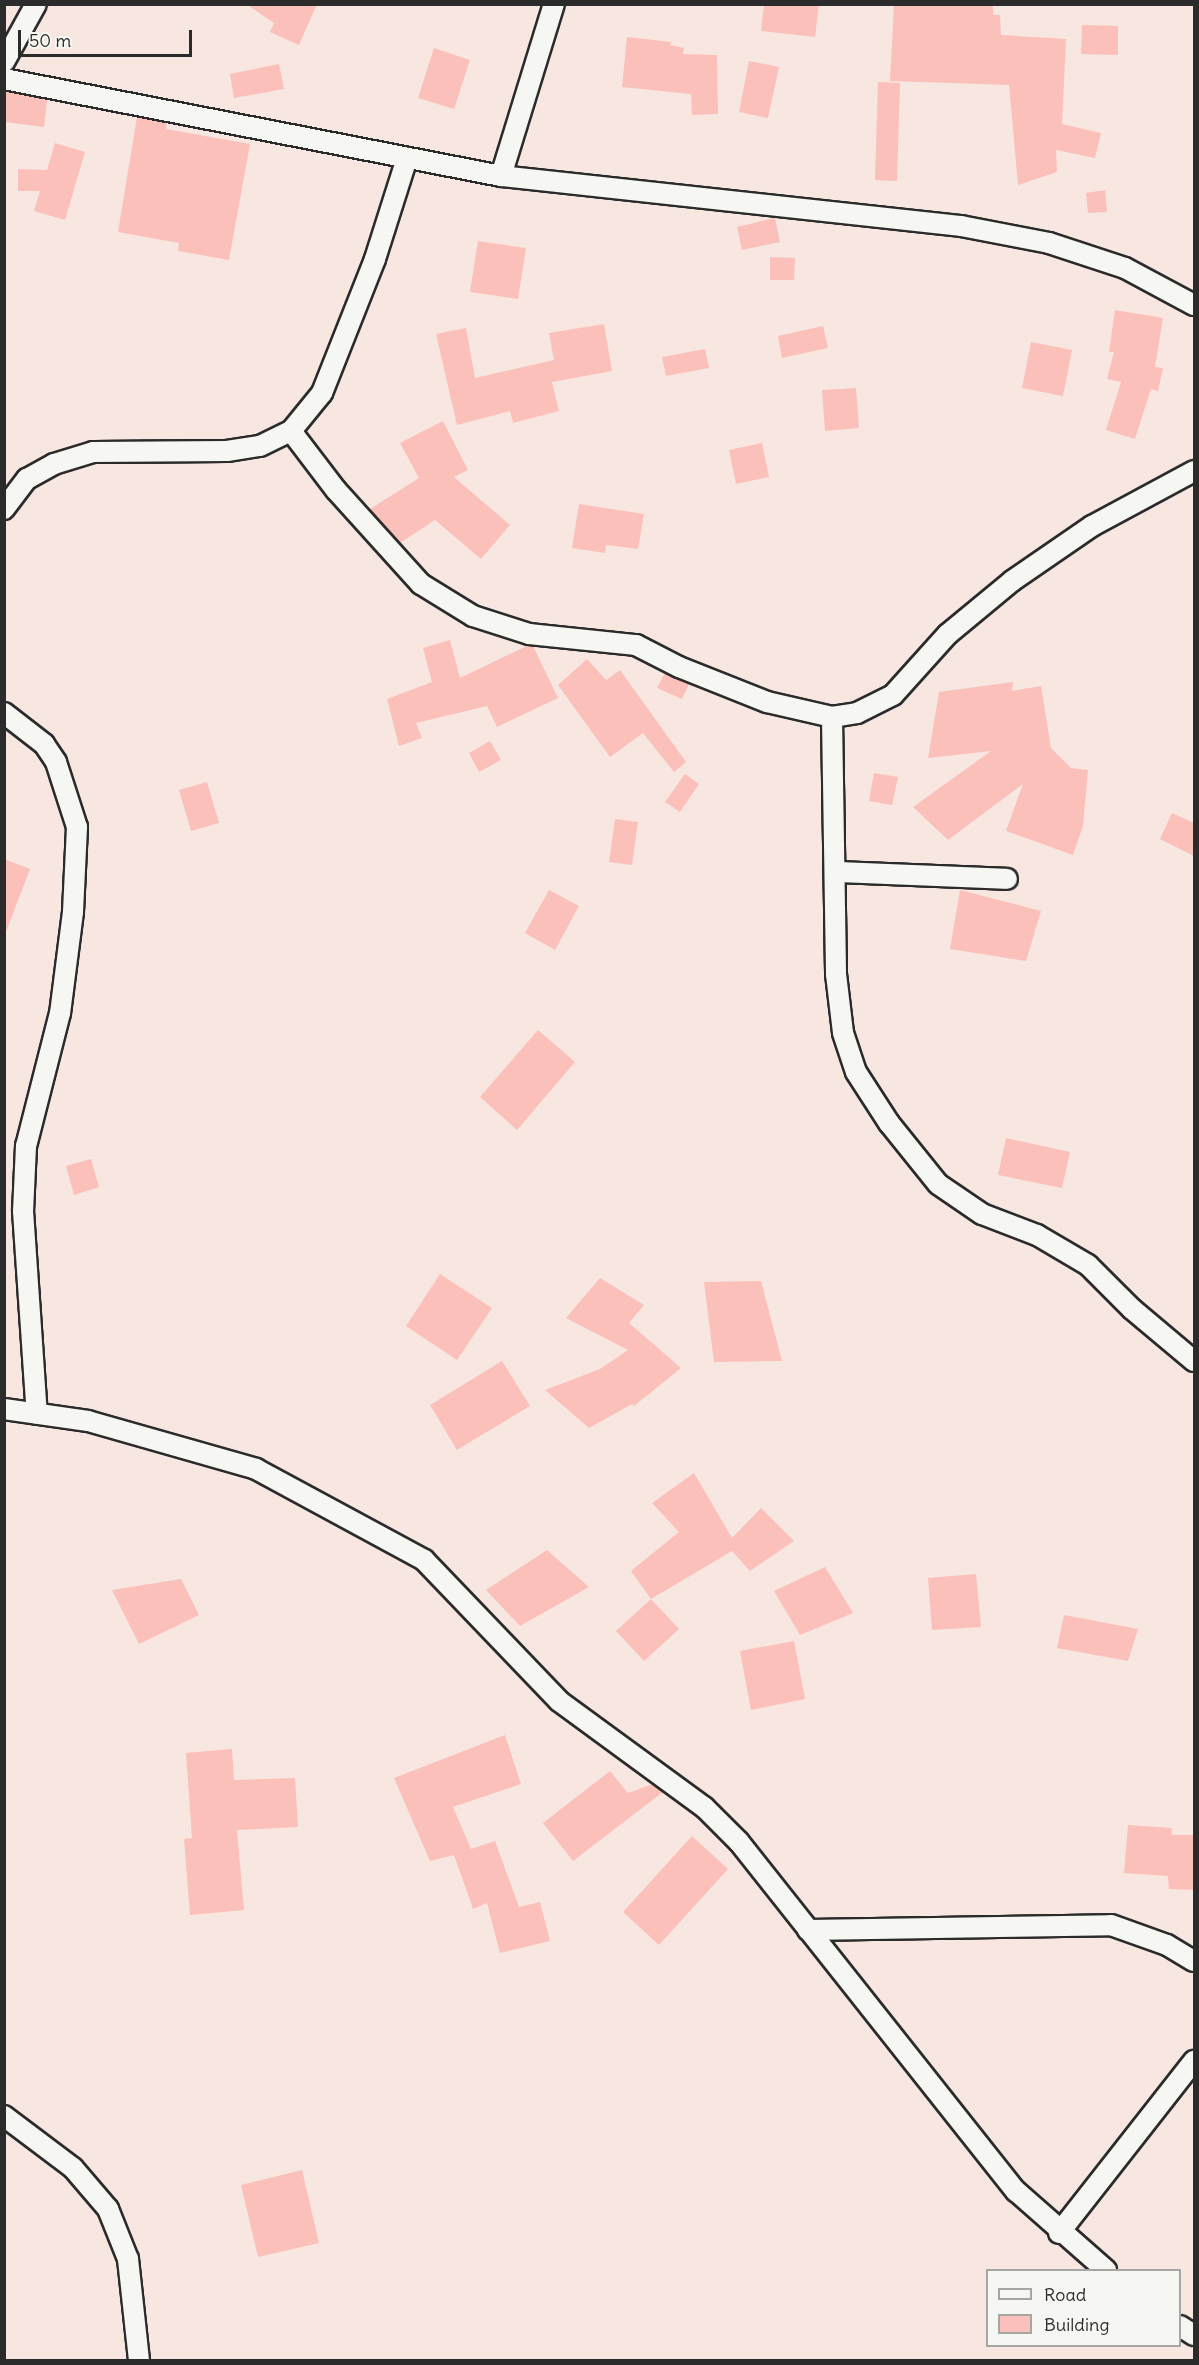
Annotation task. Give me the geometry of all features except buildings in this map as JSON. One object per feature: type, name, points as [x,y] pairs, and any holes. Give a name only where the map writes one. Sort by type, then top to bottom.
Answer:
[{"type":"street","points":[[4,62],[36,4]]},
{"type":"street","points":[[501,176],[554,4]]},
{"type":"street","points":[[4,79],[501,176],[961,226],[1049,243],[1125,268],[1194,305]]},
{"type":"street","points":[[4,509],[27,479],[54,464],[93,452],[227,451],[260,446],[291,432],[322,393],[375,259],[408,158]]},
{"type":"street","points":[[291,432],[336,490],[421,584],[473,616],[530,634],[636,645],[679,667],[767,702],[832,717],[857,713],[893,695],[948,634],[1012,581],[1092,526],[1194,471]]},
{"type":"street","points":[[4,712],[44,744],[56,762],[77,827],[74,912],[60,1013],[26,1146],[23,1211],[37,1414]]},
{"type":"street","points":[[832,717],[837,974],[843,1033],[856,1072],[889,1123],[938,1184],[982,1214],[1037,1235],[1088,1264],[1132,1309],[1194,1361]]},
{"type":"street","points":[[836,872],[1007,879]]},
{"type":"street","points":[[4,1409],[88,1421],[256,1469],[424,1560],[559,1701],[704,1807],[739,1842],[1016,2191],[1059,2233],[1104,2269]]},
{"type":"street","points":[[808,1930],[1111,1925],[1167,1945],[1194,1961]]},
{"type":"street","points":[[1059,2233],[1194,2061]]},
{"type":"street","points":[[4,2116],[73,2168],[108,2209],[128,2259],[139,2361]]},
{"type":"street","points":[[1181,2327],[1194,2335]]}]
